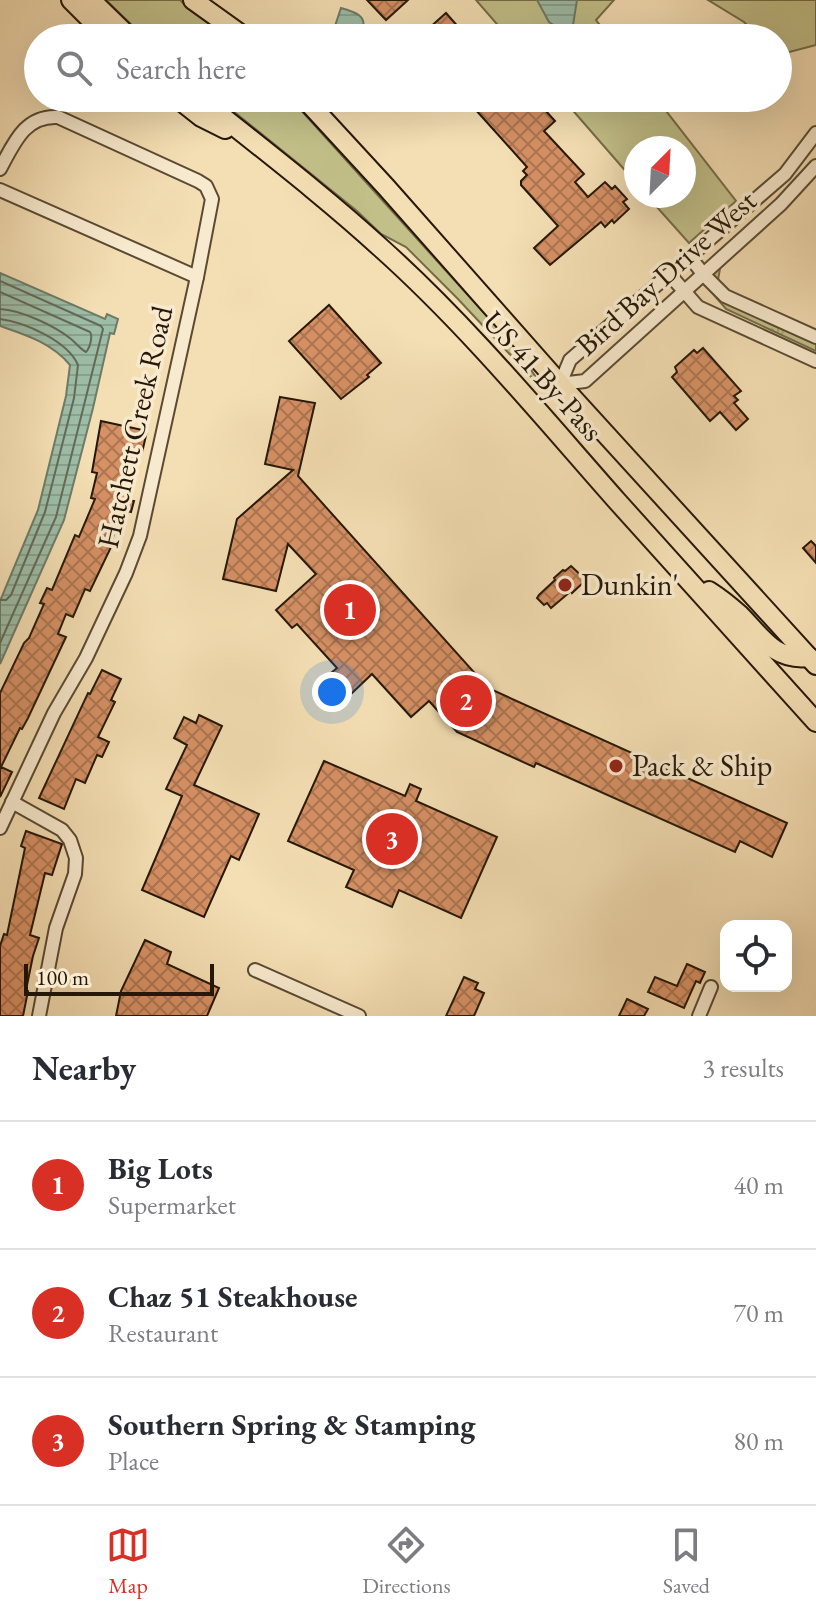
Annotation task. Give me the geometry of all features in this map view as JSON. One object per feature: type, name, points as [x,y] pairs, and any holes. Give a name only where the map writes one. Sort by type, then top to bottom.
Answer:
[{"type":"main road","points":[[71,0],[95,24]]},
{"type":"main road","points":[[91,0],[116,24]]},
{"type":"main road","points":[[193,0],[228,24]]},
{"type":"main road","points":[[216,0],[236,24]]},
{"type":"main road","points":[[195,112],[262,148]]},
{"type":"main road","name":"US 41 By-Pass","points":[[217,112],[383,249],[432,298],[536,407],[816,722]]},
{"type":"main road","name":"US 41 By-Pass","points":[[317,112],[812,661]]},
{"type":"main road","points":[[536,407],[560,384]]},
{"type":"main road","points":[[683,574],[725,602],[775,650],[787,657],[812,661]]},
{"type":"street","name":"Hatchett Creek Road","points":[[0,169],[27,127],[41,118],[58,117],[198,181],[206,186],[212,199],[135,552],[86,658],[54,713],[0,828]]},
{"type":"street","name":"Bird Bay Drive West","points":[[816,133],[785,174],[570,360],[560,384],[585,381],[781,204],[816,166]]},
{"type":"street","name":"Hatchett Creek Road","points":[[0,190],[197,277]]},
{"type":"street","points":[[690,257],[725,296],[816,337]]},
{"type":"street","points":[[670,275],[698,307],[816,361]]},
{"type":"street","points":[[12,802],[62,830],[70,840],[76,858],[75,874],[56,928],[39,1016]]},
{"type":"street","points":[[255,970],[359,1016]]},
{"type":"street","points":[[699,1016],[711,987]]},
{"type":"green space","points":[[106,0],[180,0],[210,24],[131,24]]},
{"type":"green space","points":[[476,0],[614,0],[596,20],[599,24],[497,24]]},
{"type":"green space","points":[[708,0],[816,0],[816,45],[792,51],[792,24],[744,22]]},
{"type":"green space","points":[[234,112],[303,112],[521,354],[535,376],[534,380],[406,247],[381,234]]},
{"type":"green space","points":[[574,112],[667,112],[686,136],[624,136],[624,169]]},
{"type":"green space","points":[[696,150],[736,201],[689,243],[658,208],[696,208]]},
{"type":"green space","points":[[747,240],[721,263],[718,280],[731,295],[816,333],[816,351],[726,309],[695,273]]},
{"type":"water","points":[[537,0],[577,0],[573,24],[549,22]]},
{"type":"water","points":[[341,8],[361,17],[364,24],[336,24]]},
{"type":"water","points":[[0,273],[105,319],[107,314],[118,319],[114,334],[110,333],[64,520],[0,664],[0,601],[38,510],[66,396],[70,365],[47,345],[0,326]]},
{"type":"building","points":[[367,0],[408,0],[386,20]]},
{"type":"building","points":[[446,13],[456,24],[434,24]]},
{"type":"building","points":[[478,112],[547,112],[555,121],[544,131],[584,174],[575,182],[588,197],[605,182],[612,189],[615,186],[624,196],[624,208],[629,209],[614,223],[612,220],[605,227],[601,222],[550,265],[534,248],[558,226],[521,185],[527,175],[523,171],[527,167]]},
{"type":"building","points":[[329,305],[381,363],[341,399],[289,341]]},
{"type":"building","points":[[703,348],[741,391],[734,396],[738,400],[734,403],[748,419],[736,430],[720,412],[710,421],[672,377],[677,372],[675,367],[694,350],[697,353]]},
{"type":"building","points":[[280,397],[315,403],[298,476],[488,688],[787,823],[772,857],[740,841],[735,852],[536,763],[534,767],[457,732],[429,701],[411,717],[372,674],[352,693],[331,673],[337,668],[297,624],[292,628],[276,610],[316,574],[288,544],[276,591],[223,579],[237,519],[293,470],[265,464]]},
{"type":"building","points":[[101,421],[147,431],[142,453],[136,451],[128,486],[131,486],[128,500],[134,501],[131,512],[124,510],[112,545],[90,591],[85,589],[73,617],[66,614],[58,634],[66,637],[1,767],[12,772],[0,797],[0,693],[29,638],[44,604],[40,603],[47,588],[52,590],[75,535],[79,537],[95,499],[91,498],[97,473],[92,472]]},
{"type":"building","points":[[811,541],[816,546],[816,563],[803,548]]},
{"type":"building","name":"Dunkin'","points":[[571,566],[586,580],[551,608],[547,603],[544,605],[537,598],[539,595],[554,578]]},
{"type":"building","points":[[102,670],[121,679],[111,700],[115,702],[98,737],[109,742],[102,757],[97,755],[85,783],[76,779],[64,809],[39,798],[88,693]]},
{"type":"building","points":[[199,715],[222,726],[194,785],[259,814],[239,860],[231,856],[204,917],[142,890],[182,796],[166,789],[187,745],[174,738],[184,717],[196,723]]},
{"type":"building","points":[[324,761],[405,796],[410,784],[421,789],[416,801],[497,837],[461,918],[399,890],[392,907],[346,887],[354,870],[288,841]]},
{"type":"building","points":[[26,831],[62,844],[52,875],[45,873],[30,935],[39,938],[23,1016],[0,1016],[0,946],[4,934],[7,935]]},
{"type":"building","points":[[145,940],[171,952],[167,964],[219,988],[207,1016],[116,1016],[121,991]]},
{"type":"building","points":[[687,964],[705,972],[700,983],[696,981],[684,1008],[648,992],[655,977],[677,986]]},
{"type":"building","points":[[464,977],[478,983],[475,989],[484,993],[474,1016],[446,1016]]},
{"type":"building","points":[[627,999],[648,1009],[644,1016],[619,1016]]},
{"type":"place","name":"Dunkin'","points":[[565,585]]},
{"type":"place","name":"Big Lots","points":[[350,610]]},
{"type":"place","name":"Chaz 51 Steakhouse","points":[[466,701]]},
{"type":"place","name":"Pack & Ship","points":[[616,766]]},
{"type":"place","name":"Southern Spring & Stamping","points":[[392,839]]}]
